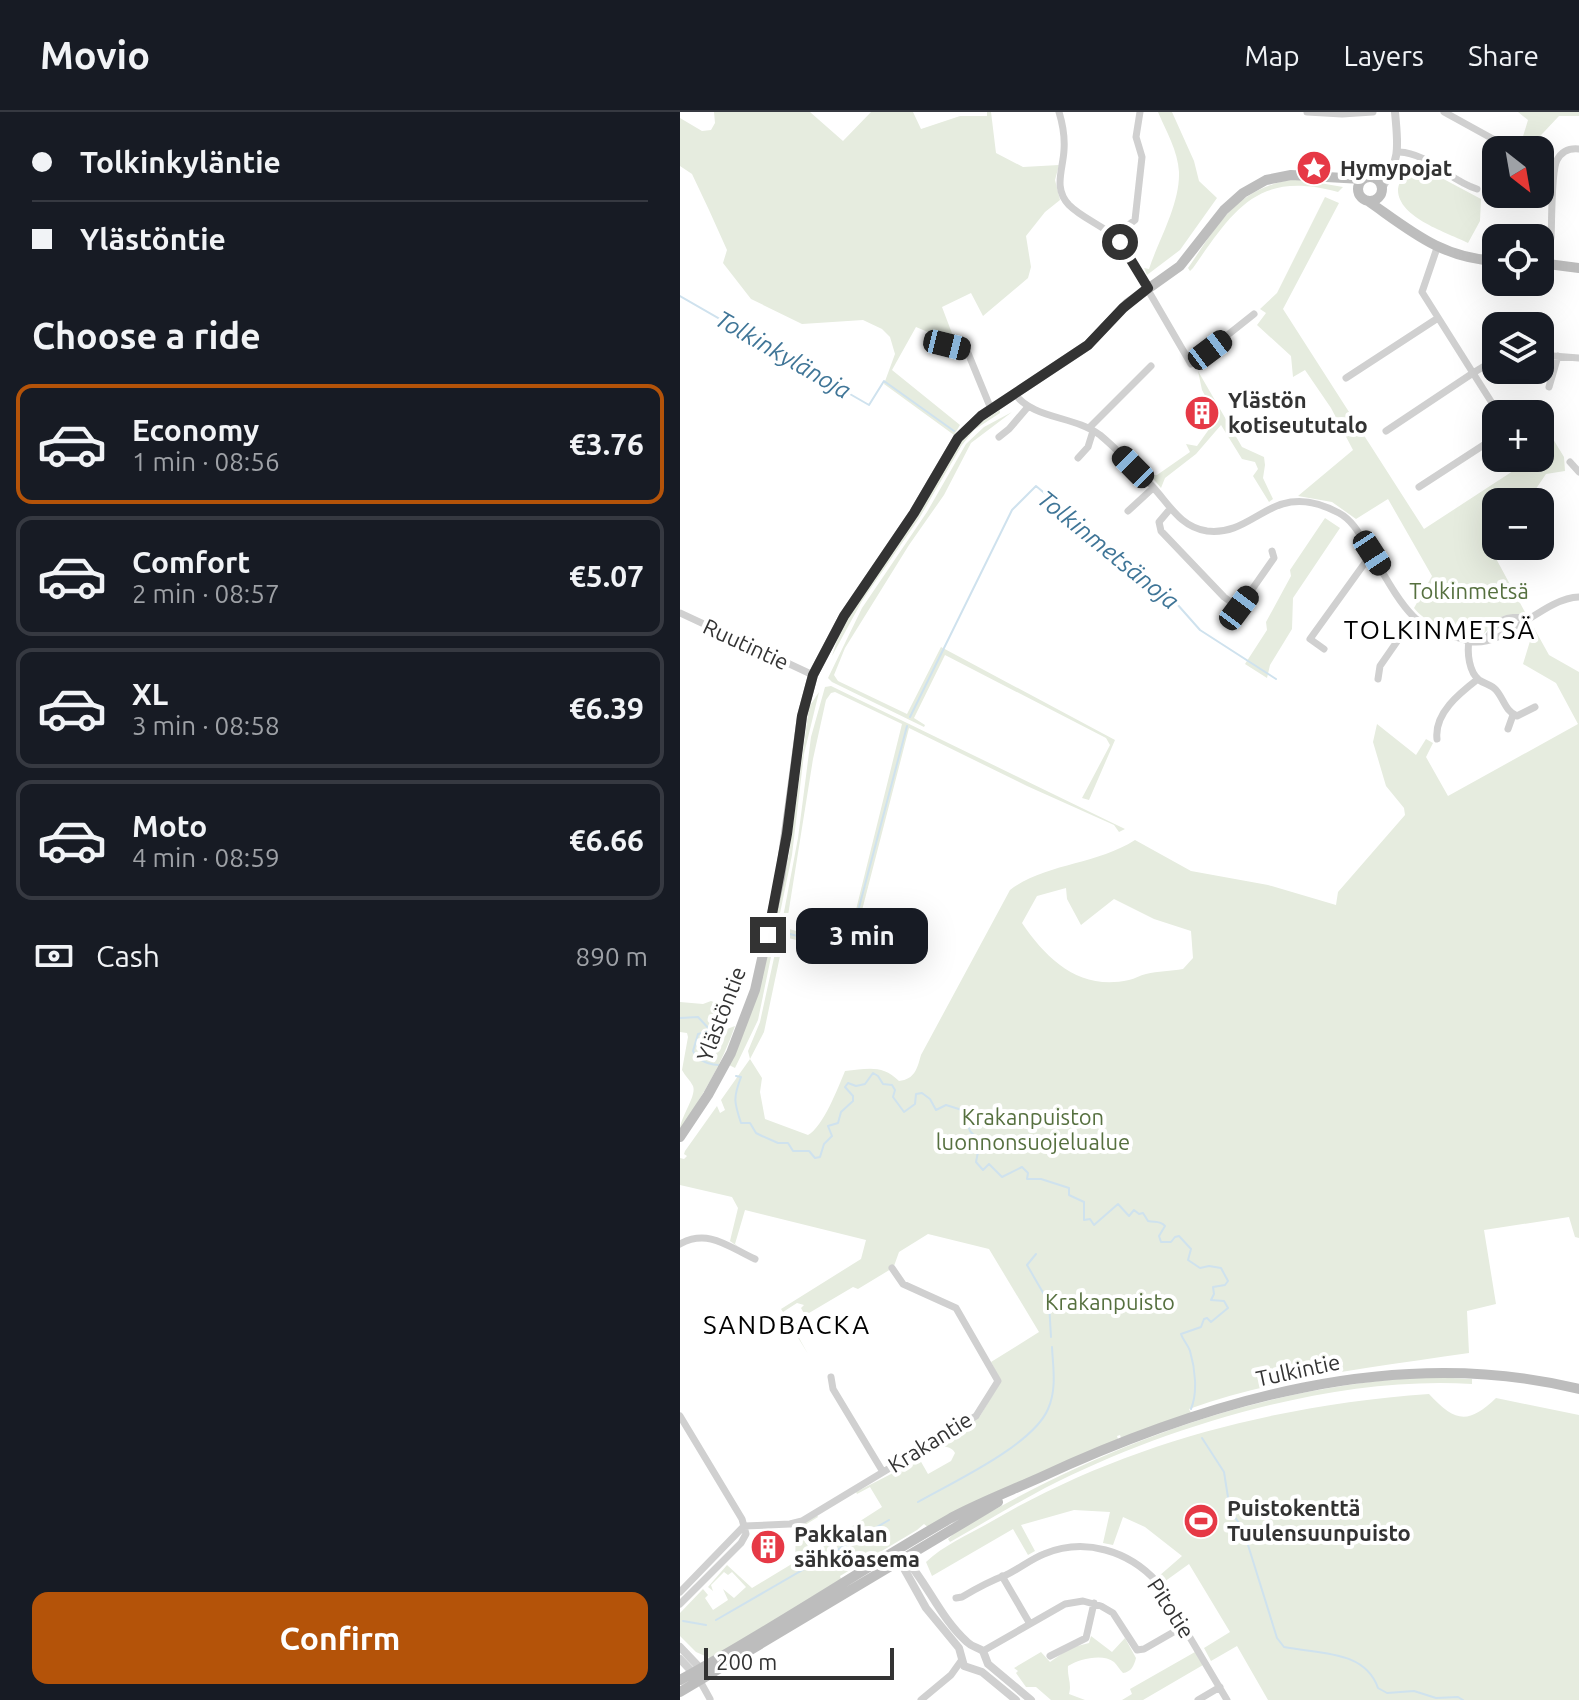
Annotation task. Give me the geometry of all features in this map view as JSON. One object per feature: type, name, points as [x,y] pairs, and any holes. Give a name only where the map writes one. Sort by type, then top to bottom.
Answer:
[{"type":"main road","name":"Ylästöntie","points":[[680,1137],[715,1084],[731,1053],[755,990],[787,834],[802,716],[813,675],[844,616],[914,513],[958,438],[991,409],[1088,345],[1123,308],[1180,266],[1224,210],[1243,193],[1266,180],[1280,177],[1362,179]]},
{"type":"main road","name":"Ylästöntie","points":[[1317,177],[1358,191]]},
{"type":"main road","points":[[1396,219],[1375,178],[1362,179],[1358,191],[1362,198],[1437,248],[1482,259]]},
{"type":"main road","points":[[1368,201],[1381,192]]},
{"type":"main road","points":[[1554,265],[1579,268]]},
{"type":"main road","name":"Tulkintie","points":[[697,1674],[900,1557],[953,1517],[1150,1432],[1252,1400],[1356,1379],[1425,1373],[1496,1375],[1579,1389]]},
{"type":"main road","points":[[680,1680],[697,1674]]},
{"type":"main road","points":[[680,1692],[697,1674]]},
{"type":"street","points":[[1059,112],[1064,128],[1059,181],[1063,197],[1076,211],[1114,236],[1128,252],[1191,364],[1254,314]]},
{"type":"street","points":[[1114,236],[1135,220],[1142,157],[1136,137],[1140,112]]},
{"type":"street","points":[[1307,112],[1373,112]]},
{"type":"street","points":[[1381,192],[1399,152],[1395,112]]},
{"type":"street","points":[[1444,112],[1488,136]]},
{"type":"street","points":[[1552,224],[1555,164],[1563,152],[1579,149]]},
{"type":"street","points":[[1399,152],[1416,155],[1477,189]]},
{"type":"street","points":[[1375,178],[1394,164]]},
{"type":"street","points":[[1437,248],[1422,292],[1490,400]]},
{"type":"street","points":[[1346,378],[1438,318]]},
{"type":"street","points":[[929,341],[968,353],[991,409]]},
{"type":"street","points":[[1554,356],[1579,358]]},
{"type":"street","points":[[1549,387],[1558,356]]},
{"type":"street","points":[[1078,458],[1088,447],[1091,430],[1151,366]]},
{"type":"street","points":[[1386,431],[1482,368]]},
{"type":"street","points":[[1014,393],[1027,408],[1091,430],[1153,488],[1170,509],[1194,527],[1218,531],[1290,501],[1329,509],[1343,516],[1356,528],[1414,617],[1469,641],[1486,640],[1561,601],[1579,597]]},
{"type":"street","points":[[999,437],[1027,408]]},
{"type":"street","points":[[1419,487],[1482,446]]},
{"type":"street","points":[[1570,462],[1579,472]]},
{"type":"street","points":[[1128,511],[1153,488]]},
{"type":"street","points":[[1170,509],[1159,522],[1161,531],[1224,597],[1239,608],[1270,566],[1274,558],[1272,551]]},
{"type":"street","points":[[1324,649],[1310,639],[1372,553]]},
{"type":"street","name":"Ruutintie","points":[[680,613],[813,675]]},
{"type":"street","points":[[1378,679],[1380,666],[1414,617]]},
{"type":"street","points":[[1486,640],[1502,619],[1529,618]]},
{"type":"street","points":[[1469,641],[1470,659],[1478,679],[1496,690],[1513,715]]},
{"type":"street","points":[[1437,739],[1436,729],[1450,703],[1478,679]]},
{"type":"street","points":[[1513,715],[1522,715],[1535,707]]},
{"type":"street","points":[[1508,729],[1513,715]]},
{"type":"street","points":[[680,1244],[688,1239],[714,1238],[755,1259]]},
{"type":"street","name":"Krakantie","points":[[744,1526],[799,1522],[976,1416],[998,1381],[956,1308],[903,1284],[892,1268]]},
{"type":"street","points":[[831,1377],[833,1389],[883,1472]]},
{"type":"street","points":[[680,1416],[746,1534],[741,1543],[680,1604]]},
{"type":"street","points":[[680,1592],[744,1526]]},
{"type":"street","name":"Pitotie","points":[[956,1598],[1058,1549],[1084,1547],[1109,1550],[1132,1560],[1150,1574],[1166,1594],[1227,1700]]},
{"type":"street","points":[[900,1557],[943,1615],[971,1646],[984,1655],[1017,1697]]},
{"type":"street","points":[[900,1557],[926,1608],[966,1664],[1017,1697],[1031,1700]]},
{"type":"street","points":[[1002,1576],[1030,1624]]},
{"type":"street","points":[[921,1700],[966,1664],[1074,1601],[1094,1603],[1113,1613],[1137,1650],[1184,1626]]},
{"type":"street","points":[[1050,1656],[1086,1638],[1094,1603]]},
{"type":"street","points":[[966,1664],[971,1646]]},
{"type":"street","points":[[680,1647],[710,1699]]},
{"type":"street","points":[[680,1659],[697,1674]]},
{"type":"street","points":[[1198,1700],[1220,1687]]},
{"type":"green space","points":[[714,112],[810,112],[843,141],[871,112],[913,112],[921,129],[960,116],[987,116],[987,112],[991,112],[996,153],[1023,167],[1059,165],[1055,180],[1060,200],[1045,212],[1026,236],[1031,267],[1028,278],[983,316],[971,293],[942,307],[956,344],[916,327],[892,370],[960,425],[954,435],[884,384],[895,354],[890,337],[882,329],[863,320],[802,324],[751,299],[723,263],[727,250],[692,174],[680,166],[680,118],[702,131],[711,130],[715,123]]},
{"type":"green space","points":[[1158,112],[1172,112],[1194,161],[1199,181],[1217,198],[1180,250],[1147,275],[1144,268],[1149,269],[1173,209],[1179,172],[1171,141]]},
{"type":"green space","points":[[1518,112],[1579,112],[1579,116],[1559,116],[1540,136],[1523,136],[1528,120]]},
{"type":"green space","points":[[1409,165],[1421,167],[1481,199],[1480,221],[1468,243],[1426,223],[1406,208],[1398,189]]},
{"type":"green space","points":[[1296,179],[1343,187],[1338,192],[1287,186],[1251,200],[1222,228],[1190,271],[1188,268],[1220,222],[1244,199],[1276,183]]},
{"type":"green space","name":"Tolkinmetsä","points":[[1325,197],[1339,203],[1283,309],[1424,529],[1482,491],[1482,560],[1497,560],[1526,614],[1503,616],[1480,637],[1463,636],[1444,629],[1414,608],[1432,576],[1388,499],[1356,519],[1332,502],[1298,496],[1353,450],[1331,408],[1305,370],[1293,377],[1291,356],[1257,325],[1266,313],[1260,309],[1277,293]]},
{"type":"green space","points":[[1198,371],[1242,447],[1264,457],[1263,478],[1273,499],[1269,502],[1253,476],[1258,469],[1255,462],[1242,459],[1221,425],[1196,454],[1165,478],[1161,488],[1150,475],[1157,475],[1190,452],[1186,444],[1197,446],[1217,418],[1202,390]]},
{"type":"green space","points":[[1000,410],[974,430],[962,445],[920,517],[862,601],[832,656],[840,631],[963,439],[978,424]]},
{"type":"green space","points":[[1012,412],[971,443],[944,495],[845,648],[834,675],[838,681],[907,714],[941,647],[1115,740],[1089,800],[1082,798],[1110,745],[1106,738],[945,655],[914,718],[924,727],[828,678],[862,608],[927,512],[966,444],[984,427]]},
{"type":"green space","name":"Tolkinmetsä","points":[[1554,441],[1564,457],[1565,471],[1546,474],[1536,488],[1487,488],[1512,472],[1554,472]]},
{"type":"green space","points":[[1325,518],[1340,528],[1293,598],[1292,629],[1270,665],[1267,678],[1245,664],[1267,630],[1266,622],[1291,576],[1290,570]]},
{"type":"green space","points":[[1534,628],[1549,655],[1579,672],[1579,1238],[1575,1237],[1569,1217],[1484,1230],[1496,1304],[1467,1311],[1469,1353],[1328,1374],[1258,1389],[1189,1409],[1191,1413],[1121,1438],[1117,1436],[1118,1439],[929,1528],[924,1524],[712,1659],[696,1652],[680,1636],[680,1613],[703,1589],[713,1610],[728,1600],[723,1589],[734,1598],[746,1587],[732,1572],[728,1575],[724,1572],[711,1585],[713,1591],[708,1587],[727,1565],[752,1588],[795,1562],[795,1527],[817,1515],[797,1530],[812,1552],[882,1507],[870,1487],[856,1492],[891,1474],[927,1449],[929,1454],[920,1460],[928,1474],[951,1461],[954,1451],[940,1448],[937,1442],[980,1416],[1001,1381],[991,1362],[1039,1332],[989,1249],[928,1234],[899,1252],[891,1269],[809,1313],[798,1336],[808,1354],[791,1326],[806,1317],[801,1308],[804,1305],[797,1303],[783,1312],[781,1309],[861,1259],[866,1240],[745,1210],[735,1244],[741,1249],[730,1241],[738,1208],[732,1197],[680,1185],[680,1158],[687,1156],[685,1151],[717,1106],[720,1113],[725,1110],[721,1100],[750,1059],[762,1078],[760,1092],[765,1119],[808,1135],[824,1116],[845,1071],[874,1069],[886,1072],[899,1081],[909,1078],[1010,890],[1039,874],[1104,855],[1135,840],[1191,871],[1268,885],[1336,905],[1338,892],[1405,815],[1404,808],[1386,786],[1373,742],[1377,724],[1416,755],[1426,739],[1433,743],[1426,757],[1448,796],[1578,724],[1556,683],[1523,664]],"holes":[[[1066,888],[1067,899],[1081,925],[1114,899],[1154,919],[1191,931],[1193,958],[1183,969],[1111,982],[1095,981],[1066,970],[1042,949],[1022,923],[1037,896]]]},
{"type":"green space","points":[[831,686],[1125,829],[1119,832],[1114,825],[909,728],[851,953],[784,937],[764,1032],[750,1059],[748,1051],[760,1022],[784,912],[798,838],[811,737],[825,687]],"holes":[[[835,692],[902,724],[847,946],[786,928],[813,759],[826,700]]]},
{"type":"green space","points":[[819,692],[804,754],[792,855],[758,1020],[735,1068],[729,1065],[771,937],[789,854],[809,707]]},
{"type":"green space","points":[[711,1001],[719,1004],[727,1029],[735,1026],[718,1067],[680,1130],[694,1090],[682,1070],[688,1037],[687,1033],[680,1032],[680,1002],[703,1004]]},
{"type":"green space","points":[[1428,1377],[1472,1379],[1472,1384],[1419,1383],[1364,1388],[1252,1409],[1197,1425],[1092,1465],[950,1542],[948,1539],[1012,1500],[1068,1472],[1183,1426],[1243,1407],[1303,1393]]},
{"type":"green space","points":[[1429,1394],[1446,1410],[1462,1417],[1477,1413],[1496,1398],[1579,1415],[1579,1700],[1268,1700],[1237,1646],[1211,1661],[1204,1648],[1230,1632],[1189,1564],[1164,1582],[1159,1576],[1182,1556],[1145,1527],[1123,1517],[1113,1545],[1103,1543],[1110,1512],[1074,1510],[1021,1525],[1035,1551],[1028,1555],[1013,1529],[932,1576],[926,1562],[950,1544],[1044,1493],[1150,1449],[1259,1418],[1372,1399]]},
{"type":"green space","points":[[1091,1636],[1112,1652],[1125,1638],[1136,1658],[1132,1668],[1123,1673],[1114,1662],[1098,1657],[1068,1666],[1069,1694],[1085,1700],[1051,1700],[1036,1687],[1026,1687],[1016,1673],[1018,1671],[1014,1668],[1041,1652],[1050,1662],[1070,1648],[1089,1643]]},
{"type":"green space","points":[[1195,1652],[1203,1665],[1143,1700],[1122,1700],[1132,1694],[1130,1689]]},
{"type":"waterway","name":"Tolkinkylänoja","points":[[680,296],[869,405],[884,381],[954,431]]},
{"type":"waterway","name":"Tolkinmetsänoja","points":[[910,717],[1012,510],[1036,486],[1177,604],[1200,630],[1276,679]]},
{"type":"waterway","name":"Tolkinmetsänoja","points":[[782,932],[848,949],[907,726]]},
{"type":"waterway","points":[[680,1018],[698,1017],[711,1031],[698,1034],[693,1051],[703,1061],[718,1065]]},
{"type":"waterway","points":[[736,1076],[741,1077],[735,1100],[741,1123],[750,1123],[756,1133],[778,1143],[788,1143],[793,1151],[809,1151],[815,1158],[820,1157],[824,1144],[832,1136],[828,1126],[838,1123],[841,1112],[853,1101],[853,1096],[845,1087],[848,1083],[856,1086],[865,1084],[873,1073],[883,1084],[892,1085],[895,1090],[893,1097],[904,1112],[915,1104],[916,1094],[922,1093],[936,1110],[946,1105],[962,1110],[970,1131],[980,1142],[976,1162],[983,1170],[989,1164],[1002,1177],[1022,1167],[1028,1173],[1027,1179],[1041,1179],[1069,1188],[1069,1195],[1084,1202],[1084,1220],[1090,1219],[1094,1225],[1118,1204],[1129,1216],[1134,1210],[1143,1213],[1148,1221],[1163,1224],[1165,1226],[1159,1236],[1161,1242],[1171,1242],[1179,1236],[1191,1249],[1188,1260],[1200,1268],[1221,1268],[1228,1281],[1225,1285],[1213,1287],[1211,1300],[1224,1301],[1228,1308],[1211,1322],[1204,1319],[1201,1327],[1181,1334],[1190,1351],[1194,1372],[1191,1409]]},
{"type":"waterway","points":[[1036,1254],[1027,1265],[1049,1303],[1051,1337]]},
{"type":"waterway","points":[[918,1502],[990,1462],[1040,1423],[1053,1394],[1052,1347]]},
{"type":"waterway","points":[[1202,1438],[1224,1472],[1230,1510],[1243,1529],[1277,1638],[1284,1647],[1352,1660],[1372,1676],[1378,1688],[1387,1693],[1414,1691],[1436,1698],[1458,1697],[1463,1700]]},
{"type":"waterway","points":[[716,1620],[889,1520]]},
{"type":"waterway","points":[[683,1621],[706,1625]]},
{"type":"place","name":"Hymypojat","points":[[1314,168]]},
{"type":"place","name":"Ylästön kotiseututalo","points":[[1202,413]]},
{"type":"place","name":"Puistokenttä Tuulensuunpuisto","points":[[1201,1521]]},
{"type":"place","name":"Pakkalan sähköasema","points":[[768,1547]]},
{"type":"district","name":"TOLKINMETSÄ","points":[[1440,630]]},
{"type":"district","name":"SANDBACKA","points":[[787,1325]]},
{"type":"route","points":[[768,935],[787,834],[802,716],[813,675],[827,646],[914,513],[958,438],[981,416],[1088,345],[1123,308],[1148,288],[1120,242]]},
{"type":"park label","name":"Krakanpuiston luonnonsuojelualue","points":[[1033,1130]]},
{"type":"park label","name":"Krakanpuisto","points":[[1110,1302]]}]
